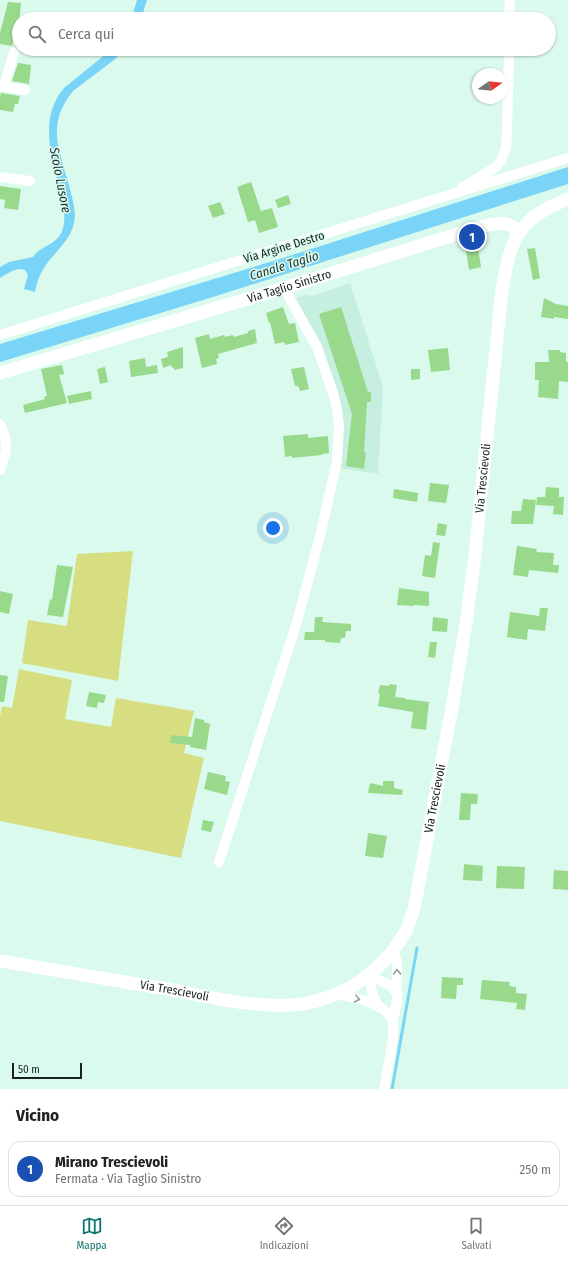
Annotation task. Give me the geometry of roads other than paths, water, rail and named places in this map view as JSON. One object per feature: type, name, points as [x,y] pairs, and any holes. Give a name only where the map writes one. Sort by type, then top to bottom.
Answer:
[{"type":"main road","points":[[519,233],[537,214],[568,199]]},
{"type":"main road","name":"Via Taglio Sinistro","points":[[0,373],[485,226],[506,224],[510,225],[519,233]]},
{"type":"main road","name":"Via Trescievoli","points":[[0,961],[240,1002],[294,1005],[336,994],[369,975],[385,961],[405,934],[414,909],[460,662],[475,555],[502,290],[506,265],[512,246],[519,233]]},
{"type":"street","points":[[509,12],[510,0]]},
{"type":"street","points":[[13,56],[2,87],[25,90]]},
{"type":"street","points":[[460,192],[463,186],[496,168],[501,161],[506,148],[509,56]]},
{"type":"street","name":"Via Argine Destro","points":[[0,335],[568,158]]},
{"type":"street","points":[[0,177],[30,181]]},
{"type":"street","points":[[219,862],[298,622],[337,461],[339,427],[333,393],[317,347],[284,288]]},
{"type":"street","points":[[0,424],[7,441],[7,448],[0,470]]},
{"type":"street","points":[[384,1089],[393,1039],[393,1021],[398,994],[397,964],[394,949]]},
{"type":"street","points":[[369,975],[390,985],[398,994]]},
{"type":"street","points":[[369,975],[372,993],[378,1007]]},
{"type":"street","points":[[336,994],[371,1003],[389,1013],[393,1021]]},
{"type":"water","points":[[137,0],[147,0],[143,12],[133,12]]},
{"type":"water","name":"Scolo Lusore","points":[[103,56],[118,56],[73,91],[64,103],[59,115],[57,139],[74,206],[75,216],[72,230],[66,241],[43,269],[35,292],[24,289],[28,275],[25,270],[15,270],[0,278],[0,267],[9,262],[33,257],[40,250],[56,240],[62,231],[64,221],[63,206],[51,151],[49,125],[51,112],[56,100],[64,88]]},
{"type":"water","name":"Canale Taglio","points":[[568,167],[568,184],[216,296],[0,362],[0,344],[286,257]]},
{"type":"waterway","points":[[392,1089],[417,948]]},
{"type":"place","name":"Mirano Trescievoli","points":[[472,237]]}]
